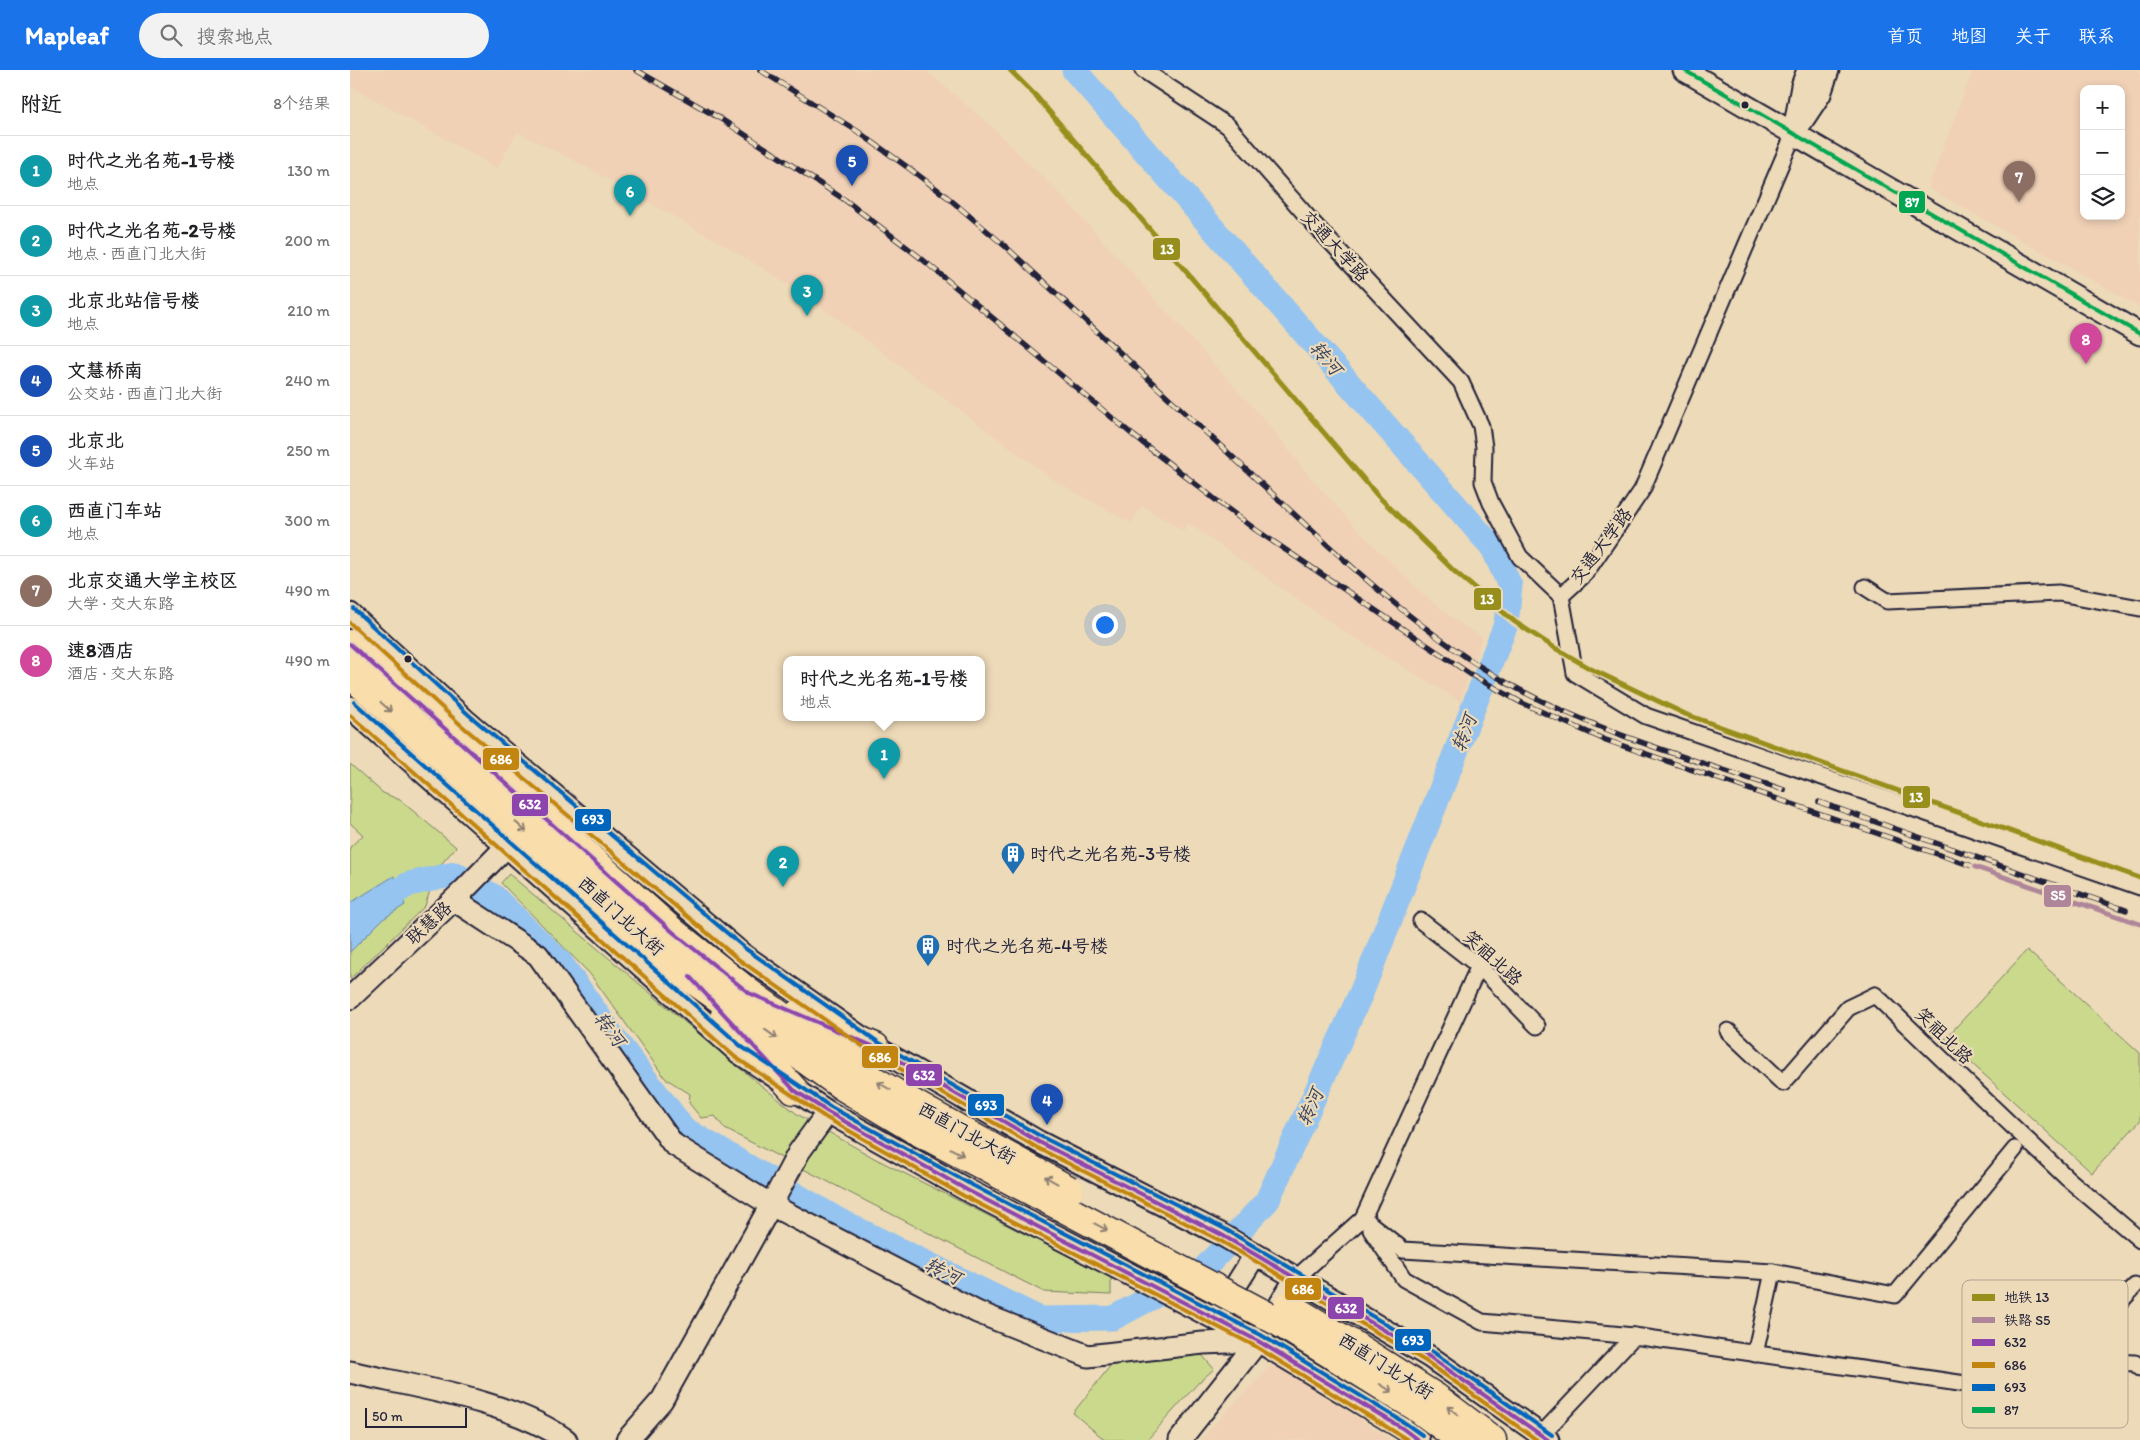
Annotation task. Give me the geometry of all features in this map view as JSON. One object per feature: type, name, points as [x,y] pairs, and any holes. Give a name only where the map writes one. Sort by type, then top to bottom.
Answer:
[{"type":"highway","name":"西直门北大街","points":[[350,644],[674,933],[748,993],[858,1070],[920,1120]]},
{"type":"highway","name":"西直门北大街","points":[[350,674],[688,976],[844,1087],[920,1120],[1279,1322],[1350,1354],[1435,1397],[1492,1440]]},
{"type":"highway","points":[[688,976],[794,1090]]},
{"type":"highway","points":[[748,993],[875,1047]]},
{"type":"highway","name":"西直门北大街","points":[[1350,1354],[1461,1440]]},
{"type":"street","name":"交通大学路","points":[[1143,70],[1228,126],[1313,223],[1461,382],[1481,426],[1484,447],[1483,482],[1491,503],[1520,557],[1561,596],[1585,574],[1642,490],[1794,133],[1820,94],[1828,70]]},
{"type":"street","points":[[1684,70],[2140,334]]},
{"type":"street","name":"交通大学路","points":[[1794,133],[1802,86],[1808,70]]},
{"type":"street","points":[[1865,588],[1887,601],[2059,593],[2140,608]]},
{"type":"street","points":[[1561,596],[1575,673],[1646,716],[2140,887]]},
{"type":"street","name":"西直门北大街","points":[[350,614],[465,720],[742,954],[875,1047],[1039,1142],[1222,1235],[1430,1356],[1544,1437]]},
{"type":"street","name":"西直门北大街","points":[[350,707],[738,1052],[828,1112],[967,1190],[1258,1341],[1402,1428],[1418,1440]]},
{"type":"street","name":"联慧路","points":[[350,998],[486,869],[506,847]]},
{"type":"street","points":[[458,896],[538,956],[673,1144],[775,1207],[977,1312],[1088,1356],[1203,1344],[1258,1341]]},
{"type":"street","name":"笑祖北路","points":[[1421,921],[1479,966],[1537,1026]]},
{"type":"street","points":[[1180,1440],[1258,1341],[1296,1278],[1364,1218],[1479,966]]},
{"type":"street","name":"笑祖北路","points":[[1728,1031],[1783,1083],[1848,1008],[1875,995],[2067,1178],[2140,1240]]},
{"type":"street","points":[[627,1440],[662,1400],[775,1207],[828,1112]]},
{"type":"street","points":[[1364,1218],[1403,1250],[1773,1272],[1895,1295],[2015,1149]]},
{"type":"street","points":[[1364,1218],[1404,1279],[1482,1322],[1634,1336],[1962,1384]]},
{"type":"street","points":[[1209,1317],[1258,1256]]},
{"type":"street","points":[[1755,1354],[1773,1272]]},
{"type":"street","points":[[2128,1294],[2135,1286]]},
{"type":"street","points":[[1308,1370],[1346,1308]]},
{"type":"street","points":[[1544,1437],[1634,1336]]},
{"type":"street","points":[[2128,1363],[2135,1363],[2140,1368]]},
{"type":"street","points":[[350,1372],[465,1398],[532,1431],[566,1440]]},
{"type":"shaded area","points":[[350,70],[925,70],[992,127],[1063,197],[1270,426],[1309,476],[1358,530],[1423,594],[1455,620],[1482,637],[1460,701],[1339,628],[1188,523],[1184,531],[1142,506],[1131,523],[1054,480],[824,309],[769,272],[712,238],[570,158],[517,132],[497,168],[350,86]]},
{"type":"shaded area","points":[[1973,70],[2140,70],[2140,307],[1928,188]]},
{"type":"shaded area","points":[[1273,1363],[1392,1440],[1200,1440]]},
{"type":"green space","points":[[350,764],[383,793],[400,800],[456,847],[437,869],[425,906],[350,979],[350,847],[363,835],[350,823]]},
{"type":"green space","points":[[509,874],[737,1066],[797,1114],[874,1158],[1111,1276],[1111,1295],[1044,1292],[725,1129],[715,1116],[701,1118],[689,1103],[690,1094],[665,1078],[590,974],[501,883]]},
{"type":"green space","points":[[2027,950],[2140,1053],[2140,1121],[2092,1173],[1945,1039]]},
{"type":"green space","points":[[1202,1355],[1214,1369],[1199,1382],[1147,1440],[1105,1440],[1073,1413],[1111,1365]]},
{"type":"water","points":[[394,876],[405,905],[383,919],[350,952],[350,903]]},
{"type":"waterway","name":"转河","points":[[350,920],[409,884],[455,874],[493,896],[560,962],[614,1038],[684,1129],[838,1220],[1040,1319],[1113,1318],[1202,1271],[1267,1201],[1362,991],[1506,624],[1510,586],[1493,548],[1074,70]]},
{"type":"railway","points":[[636,70],[721,119],[845,200],[922,259],[1134,436],[1221,504],[1256,530],[1470,674],[1522,703],[1603,739],[1975,867]]},
{"type":"railway","points":[[760,70],[857,131],[946,196],[1006,247],[1343,559],[1440,639],[1509,684],[1575,716],[1644,743],[1784,790]]},
{"type":"railway","points":[[1819,802],[2126,910]]},
{"type":"metro line","name":"13","points":[[1010,70],[1035,95],[1378,496],[1454,571],[1515,622],[1591,669],[1685,714],[2140,878]]},
{"type":"rail line","name":"S5","points":[[1975,867],[2140,924]]},
{"type":"transit line","name":"87","points":[[1684,70],[2140,334]]},
{"type":"transit line","name":"693","points":[[354,609],[469,715],[746,949],[878,1042],[1042,1137],[1225,1229],[1433,1352],[1552,1435]]},
{"type":"transit line","name":"686","points":[[350,623],[461,725],[738,959],[871,1052],[1036,1147],[1219,1240],[1293,1283],[1427,1362],[1537,1440]]},
{"type":"transit line","name":"632","points":[[350,644],[674,933],[749,993],[875,1047],[1039,1142],[1222,1235],[1430,1357],[1548,1440]]},
{"type":"transit line","name":"693","points":[[354,702],[742,1047],[831,1107],[970,1184],[1261,1335],[1422,1435]]},
{"type":"transit line","name":"686","points":[[350,715],[735,1057],[825,1117],[964,1196],[1255,1346],[1408,1440]]},
{"type":"transit line","name":"632","points":[[690,977],[794,1090],[828,1112],[967,1190],[1258,1341],[1402,1428],[1418,1440]]},
{"type":"place","name":"北京北","points":[[852,186]]},
{"type":"place","name":"北京交通大学主校区","points":[[2019,202]]},
{"type":"place","name":"西直门车站","points":[[630,216]]},
{"type":"place","name":"北京北站信号楼","points":[[807,316]]},
{"type":"place","name":"速8酒店","points":[[2086,364]]},
{"type":"place","name":"时代之光名苑-1号楼","points":[[884,779]]},
{"type":"place","name":"时代之光名苑-3号楼","points":[[1013,875]]},
{"type":"place","name":"时代之光名苑-2号楼","points":[[783,887]]},
{"type":"place","name":"时代之光名苑-4号楼","points":[[928,967]]},
{"type":"place","name":"文慧桥南","points":[[1047,1125]]}]
